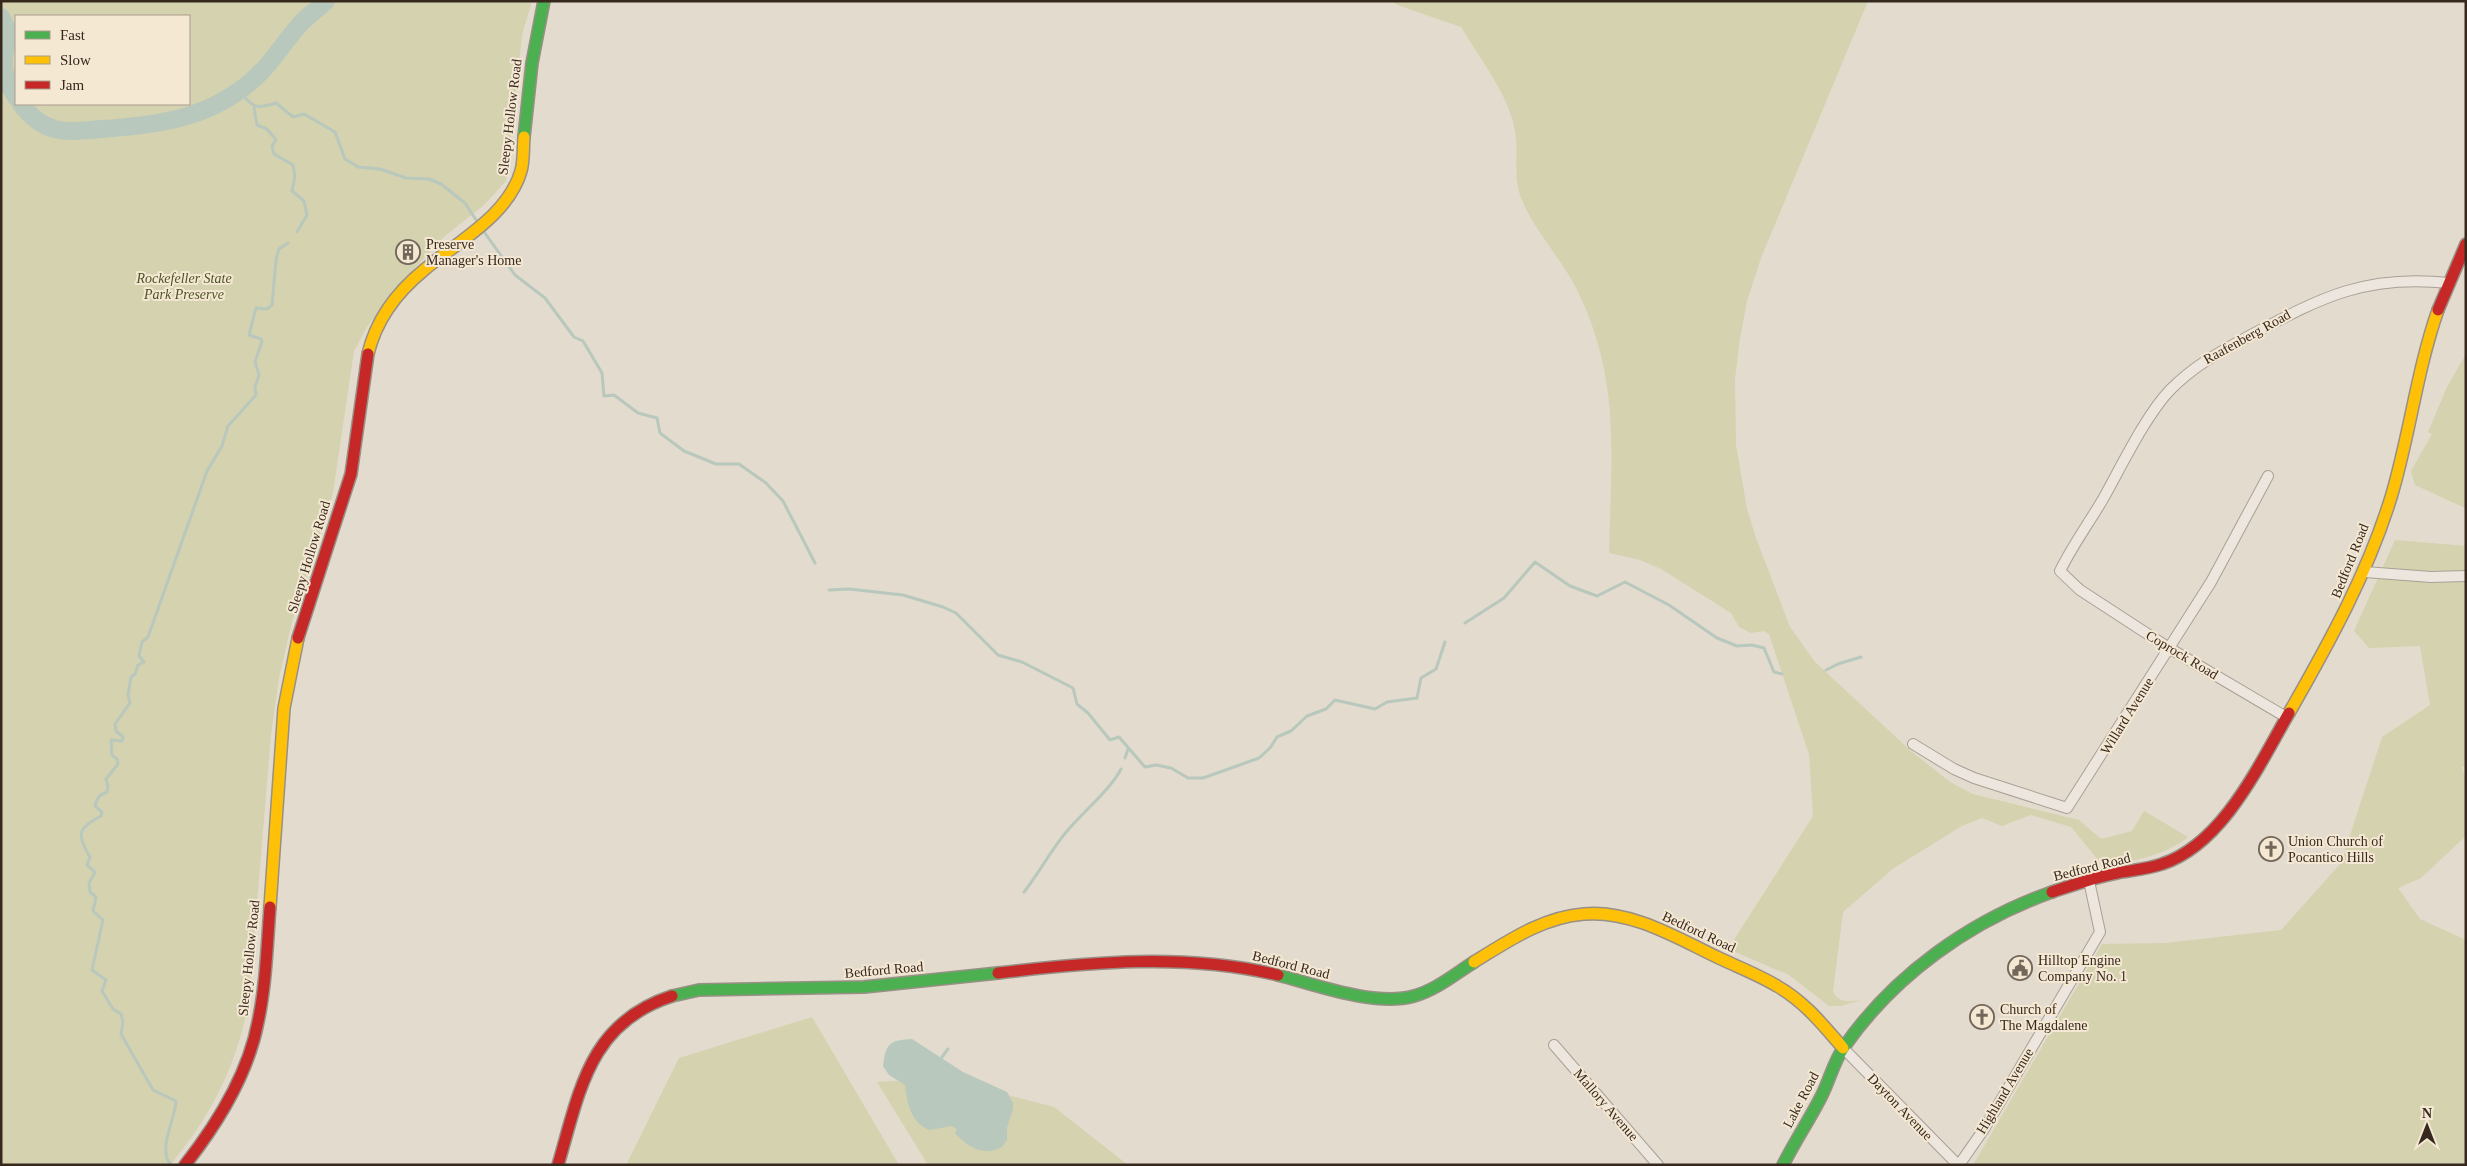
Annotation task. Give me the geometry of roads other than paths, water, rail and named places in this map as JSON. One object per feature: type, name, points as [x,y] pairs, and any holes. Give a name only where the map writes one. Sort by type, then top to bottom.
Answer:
[{"type":"main road","name":"Sleepy Hollow Road","points":[[187,1163],[202,1144],[228,1103],[242,1072],[255,1034],[266,960],[287,692],[297,645],[356,451],[359,408],[371,342],[385,310],[400,291],[416,275],[483,222],[507,200],[517,183],[521,171],[532,63],[544,1]]},
{"type":"main road","name":"Bedford Road","points":[[558,1165],[589,1065],[602,1042],[621,1022],[651,1003],[694,991],[823,990],[1119,962],[1189,962],[1259,971],[1334,990],[1363,995],[1403,998],[1432,988],[1535,926],[1554,918],[1594,911],[1620,915],[1640,921],[1778,986],[1814,1014],[1843,1048],[1894,990],[1961,936],[2019,905],[2088,881],[2113,874],[2152,868],[2172,860],[2208,835],[2238,799],[2326,651],[2365,572],[2391,496],[2422,364],[2439,307],[2466,244]]},
{"type":"main road","name":"Lake Road","points":[[1783,1165],[1822,1095],[1843,1048]]},
{"type":"street","name":"Raafenberg Road","points":[[2080,590],[2064,577],[2060,571],[2063,564],[2159,403],[2192,368],[2210,356],[2297,309],[2337,292],[2392,282],[2422,280],[2449,283]]},
{"type":"street","name":"Willard Avenue","points":[[1913,744],[1954,769],[1974,778],[2067,808],[2211,582],[2268,476]]},
{"type":"street","points":[[2365,572],[2431,577],[2466,576]]},
{"type":"street","name":"Coprock Road","points":[[2080,590],[2170,648],[2286,717]]},
{"type":"street","name":"Highland Avenue","points":[[1958,1165],[1984,1129],[2100,932],[2088,881]]},
{"type":"street","name":"Mallory Avenue","points":[[1554,1045],[1658,1165]]},
{"type":"street","name":"Dayton Avenue","points":[[1843,1048],[1958,1165]]},
{"type":"waterway","points":[[22,105],[39,122],[57,130],[67,131],[146,125],[188,116],[208,109],[245,87],[262,71],[303,21],[326,1]]},
{"type":"waterway","points":[[1,17],[9,33],[4,59],[5,73],[15,95]]},
{"type":"waterway","points":[[238,90],[254,105],[263,106],[276,103],[293,117],[304,114],[335,132],[345,159],[358,167],[380,169],[406,178],[429,179],[441,184],[465,203],[478,223]]},
{"type":"waterway","points":[[254,108],[257,125],[267,129],[276,140],[272,146],[274,154],[293,165],[295,176],[292,191],[304,201],[307,215],[297,232]]},
{"type":"waterway","points":[[482,229],[515,275],[545,298],[574,337],[583,341],[602,373],[604,396],[614,395],[638,413],[657,418],[660,433],[684,451],[716,464],[739,464],[766,483],[783,501],[815,563]]},
{"type":"waterway","points":[[171,1165],[167,1158],[166,1143],[176,1101],[153,1090],[121,1034],[123,1022],[121,1014],[113,1009],[102,991],[106,980],[92,970],[103,920],[93,911],[96,897],[90,892],[89,883],[95,872],[87,865],[90,857],[81,837],[84,828],[101,816],[102,812],[95,806],[100,796],[107,792],[106,779],[118,764],[117,759],[112,755],[111,740],[122,741],[123,737],[116,731],[115,724],[130,703],[128,695],[131,677],[135,674],[138,665],[144,662],[139,656],[142,642],[148,637],[207,471],[222,446],[228,426],[256,395],[255,387],[259,375],[255,362],[262,341],[249,335],[256,308],[267,309],[272,305],[276,260],[279,249],[288,243]]},
{"type":"waterway","points":[[1465,623],[1504,598],[1535,562],[1570,586],[1597,596],[1625,582],[1669,605],[1717,638],[1737,646],[1752,645],[1764,648],[1774,672],[1782,674]]},
{"type":"waterway","points":[[829,590],[849,589],[903,595],[943,607],[956,613],[998,655],[1022,662],[1073,688],[1077,704],[1088,713],[1110,740],[1119,737],[1145,767],[1156,765],[1171,768],[1188,778],[1203,778],[1259,758],[1270,748],[1277,737],[1291,731],[1307,716],[1326,709],[1335,700],[1375,709],[1387,702],[1417,698],[1421,678],[1436,669],[1445,642]]},
{"type":"waterway","points":[[1826,670],[1861,657]]},
{"type":"waterway","points":[[1125,758],[1128,749]]},
{"type":"waterway","points":[[1024,892],[1061,838],[1104,792],[1121,769]]},
{"type":"waterway","points":[[942,1057],[948,1049]]},
{"type":"place","name":"Preserve Manager's Home","points":[[408,252]]},
{"type":"place","name":"Union Church of Pocantico Hills","points":[[2271,849]]},
{"type":"place","name":"Hilltop Engine Company No. 1","points":[[2020,968]]},
{"type":"place","name":"Church of The Magdalene","points":[[1982,1017]]},
{"type":"park label","name":"Rockefeller State Park Preserve","points":[[184,286]]}]
